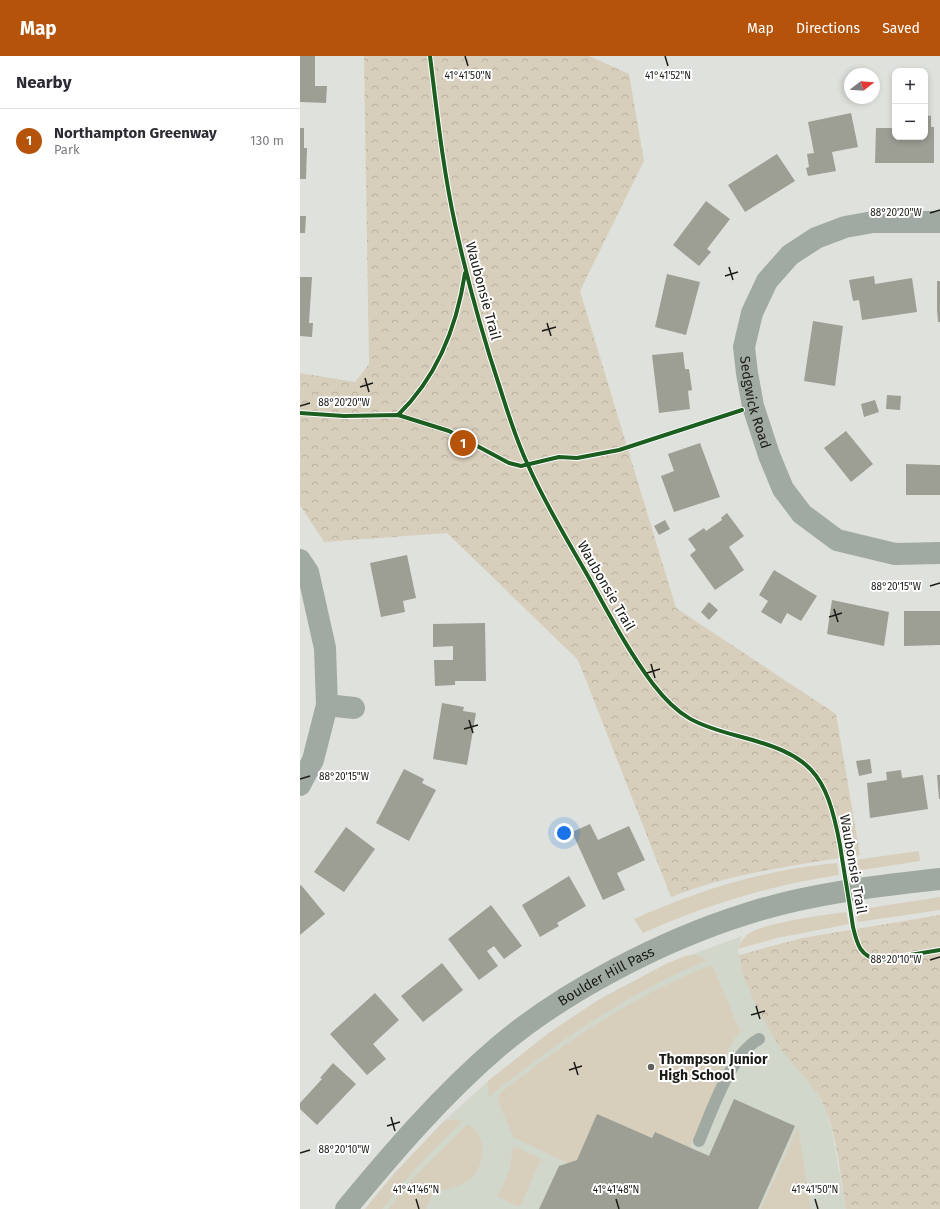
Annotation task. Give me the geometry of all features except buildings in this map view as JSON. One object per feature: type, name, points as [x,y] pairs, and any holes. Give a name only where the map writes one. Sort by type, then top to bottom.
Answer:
[{"type":"street","name":"Sedgwick Road","points":[[940,222],[873,222],[845,227],[816,238],[790,255],[767,281],[752,313],[744,347],[753,406],[769,455],[782,489],[802,514],[837,540],[895,554],[940,553]]},
{"type":"street","points":[[300,560],[308,572],[325,648],[326,705],[312,760],[300,785]]},
{"type":"street","points":[[326,705],[354,708]]},
{"type":"street","name":"Boulder Hill Pass","points":[[346,1209],[392,1154],[460,1082],[500,1046],[538,1018],[586,986],[652,951],[711,926],[747,913],[812,898],[940,879]]},
{"type":"lane","points":[[699,1141],[738,1057],[750,1044],[759,1039]]},
{"type":"shaded area","name":"Thompson Junior High School","points":[[742,936],[738,949],[740,962],[760,1011],[785,1053],[814,1088],[825,1107],[832,1131],[846,1209],[365,1209],[393,1175],[444,1121],[488,1081],[550,1032],[600,999],[666,964]]},
{"type":"green space","points":[[364,56],[589,56],[629,74],[644,161],[580,291],[676,608],[836,714],[860,855],[788,866],[741,876],[671,897],[578,660],[447,533],[324,542],[300,505],[300,373],[355,382],[369,364]]},
{"type":"green space","points":[[919,851],[920,861],[849,872],[847,861]]},
{"type":"green space","points":[[837,863],[839,875],[789,884],[740,897],[643,933],[634,919],[683,899],[734,882],[785,870]]},
{"type":"green space","points":[[940,897],[940,910],[858,922],[856,910]]},
{"type":"green space","points":[[846,912],[849,924],[777,938],[738,949],[745,937],[756,930],[796,920]]},
{"type":"green space","points":[[940,915],[940,1209],[846,1209],[836,1145],[825,1108],[812,1086],[790,1060],[771,1033],[750,992],[741,966],[739,955],[802,938]]},
{"type":"green space","points":[[696,955],[707,960],[677,973],[593,1021],[540,1057],[489,1097],[488,1081],[550,1032],[600,999],[666,964],[685,956]]},
{"type":"green space","points":[[712,965],[740,1031],[728,1050],[719,1082],[690,1147],[655,1132],[652,1138],[597,1114],[577,1160],[568,1163],[513,1137],[499,1101],[498,1097],[501,1093],[550,1055],[628,1005],[655,990]]},
{"type":"green space","points":[[444,1121],[462,1121],[414,1170],[382,1209],[365,1209],[393,1175]]},
{"type":"green space","points":[[468,1124],[478,1134],[482,1143],[481,1161],[473,1176],[461,1184],[433,1193],[426,1209],[388,1209],[419,1172]]},
{"type":"green space","points":[[798,1127],[811,1209],[761,1209]]},
{"type":"green space","points":[[513,1146],[541,1159],[520,1207],[498,1197],[510,1168]]},
{"type":"cycle path","name":"Waubonsie Trail","points":[[430,56],[444,161],[455,224],[481,327],[509,417],[524,456],[542,494],[619,632],[635,659],[662,696],[671,705],[690,719],[700,724],[763,743],[799,759],[811,770],[821,783],[835,820],[853,927],[860,949],[864,953],[880,960],[940,950]]},
{"type":"cycle path","name":"Waubonsie Trail","points":[[398,415],[424,384],[443,350],[457,312],[465,273]]},
{"type":"cycle path","points":[[300,413],[344,416],[398,415],[449,431],[509,463],[521,466],[559,457],[577,458],[619,450],[742,410]]},
{"type":"place","name":"Northampton Greenway","points":[[463,443]]},
{"type":"place","name":"Thompson Junior High School","points":[[651,1067]]}]
